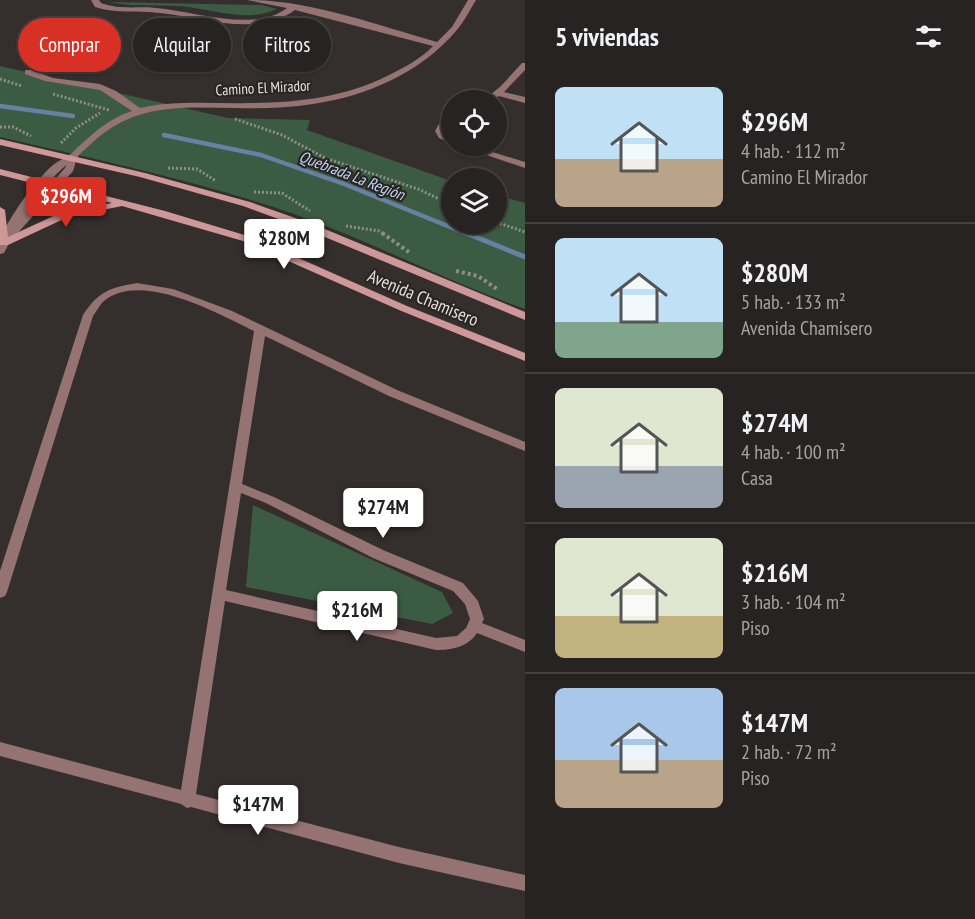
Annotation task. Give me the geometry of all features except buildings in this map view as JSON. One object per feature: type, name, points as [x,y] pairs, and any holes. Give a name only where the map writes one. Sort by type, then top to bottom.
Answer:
[{"type":"street","points":[[95,0],[98,5],[109,8],[164,11],[239,21],[275,18],[295,6]]},
{"type":"street","points":[[250,0],[295,6],[374,27],[402,40],[437,48]]},
{"type":"street","name":"Camino El Mirador","points":[[2,247],[22,207],[42,182],[57,165],[71,158],[102,128],[138,111],[171,106],[291,104],[343,95],[397,76],[437,48],[472,0]]},
{"type":"street","points":[[501,90],[525,65]]},
{"type":"street","points":[[28,72],[45,79],[108,90],[138,111]]},
{"type":"street","points":[[507,95],[525,100]]},
{"type":"street","name":"Avenida Chamisero","points":[[0,142],[204,192],[280,215],[525,316]]},
{"type":"street","points":[[497,156],[525,165]]},
{"type":"street","name":"Camino El Mirador","points":[[2,247],[70,169],[71,158]]},
{"type":"street","name":"Avenida Chamisero","points":[[0,172],[126,204],[257,243],[403,309],[525,357]]},
{"type":"street","points":[[0,210],[2,247],[65,214],[126,204]]},
{"type":"street","points":[[0,592],[81,334],[95,303],[107,294],[121,289],[137,286],[156,288],[198,301],[382,388],[525,447]]},
{"type":"street","points":[[187,801],[238,487],[260,330]]},
{"type":"street","points":[[219,594],[436,644],[461,641],[475,626],[477,619],[474,607],[467,595],[458,587],[378,554],[238,487]]},
{"type":"street","points":[[475,626],[525,646]]},
{"type":"street","points":[[0,748],[187,801],[467,872],[525,883]]},
{"type":"path","points":[[214,106],[235,119],[282,135],[326,158],[418,189],[441,200]]},
{"type":"path","points":[[58,147],[76,128],[108,109]]},
{"type":"path","points":[[507,226],[525,232]]},
{"type":"green space","points":[[109,2],[262,5],[277,9],[265,13],[239,15],[188,7]]},
{"type":"green space","points":[[0,66],[18,72],[228,118],[310,120],[307,130],[441,177],[441,234],[507,234],[507,198],[525,203],[525,309],[323,225],[258,202],[148,172],[0,137]]},
{"type":"green space","points":[[253,505],[442,592],[453,613],[432,624],[246,587]]},
{"type":"waterway","name":"Quebrada La Región","points":[[0,106],[73,116]]},
{"type":"waterway","name":"Quebrada La Región","points":[[164,135],[261,155],[344,184],[470,235]]},
{"type":"waterway","name":"Quebrada La Región","points":[[468,234],[525,257]]}]
